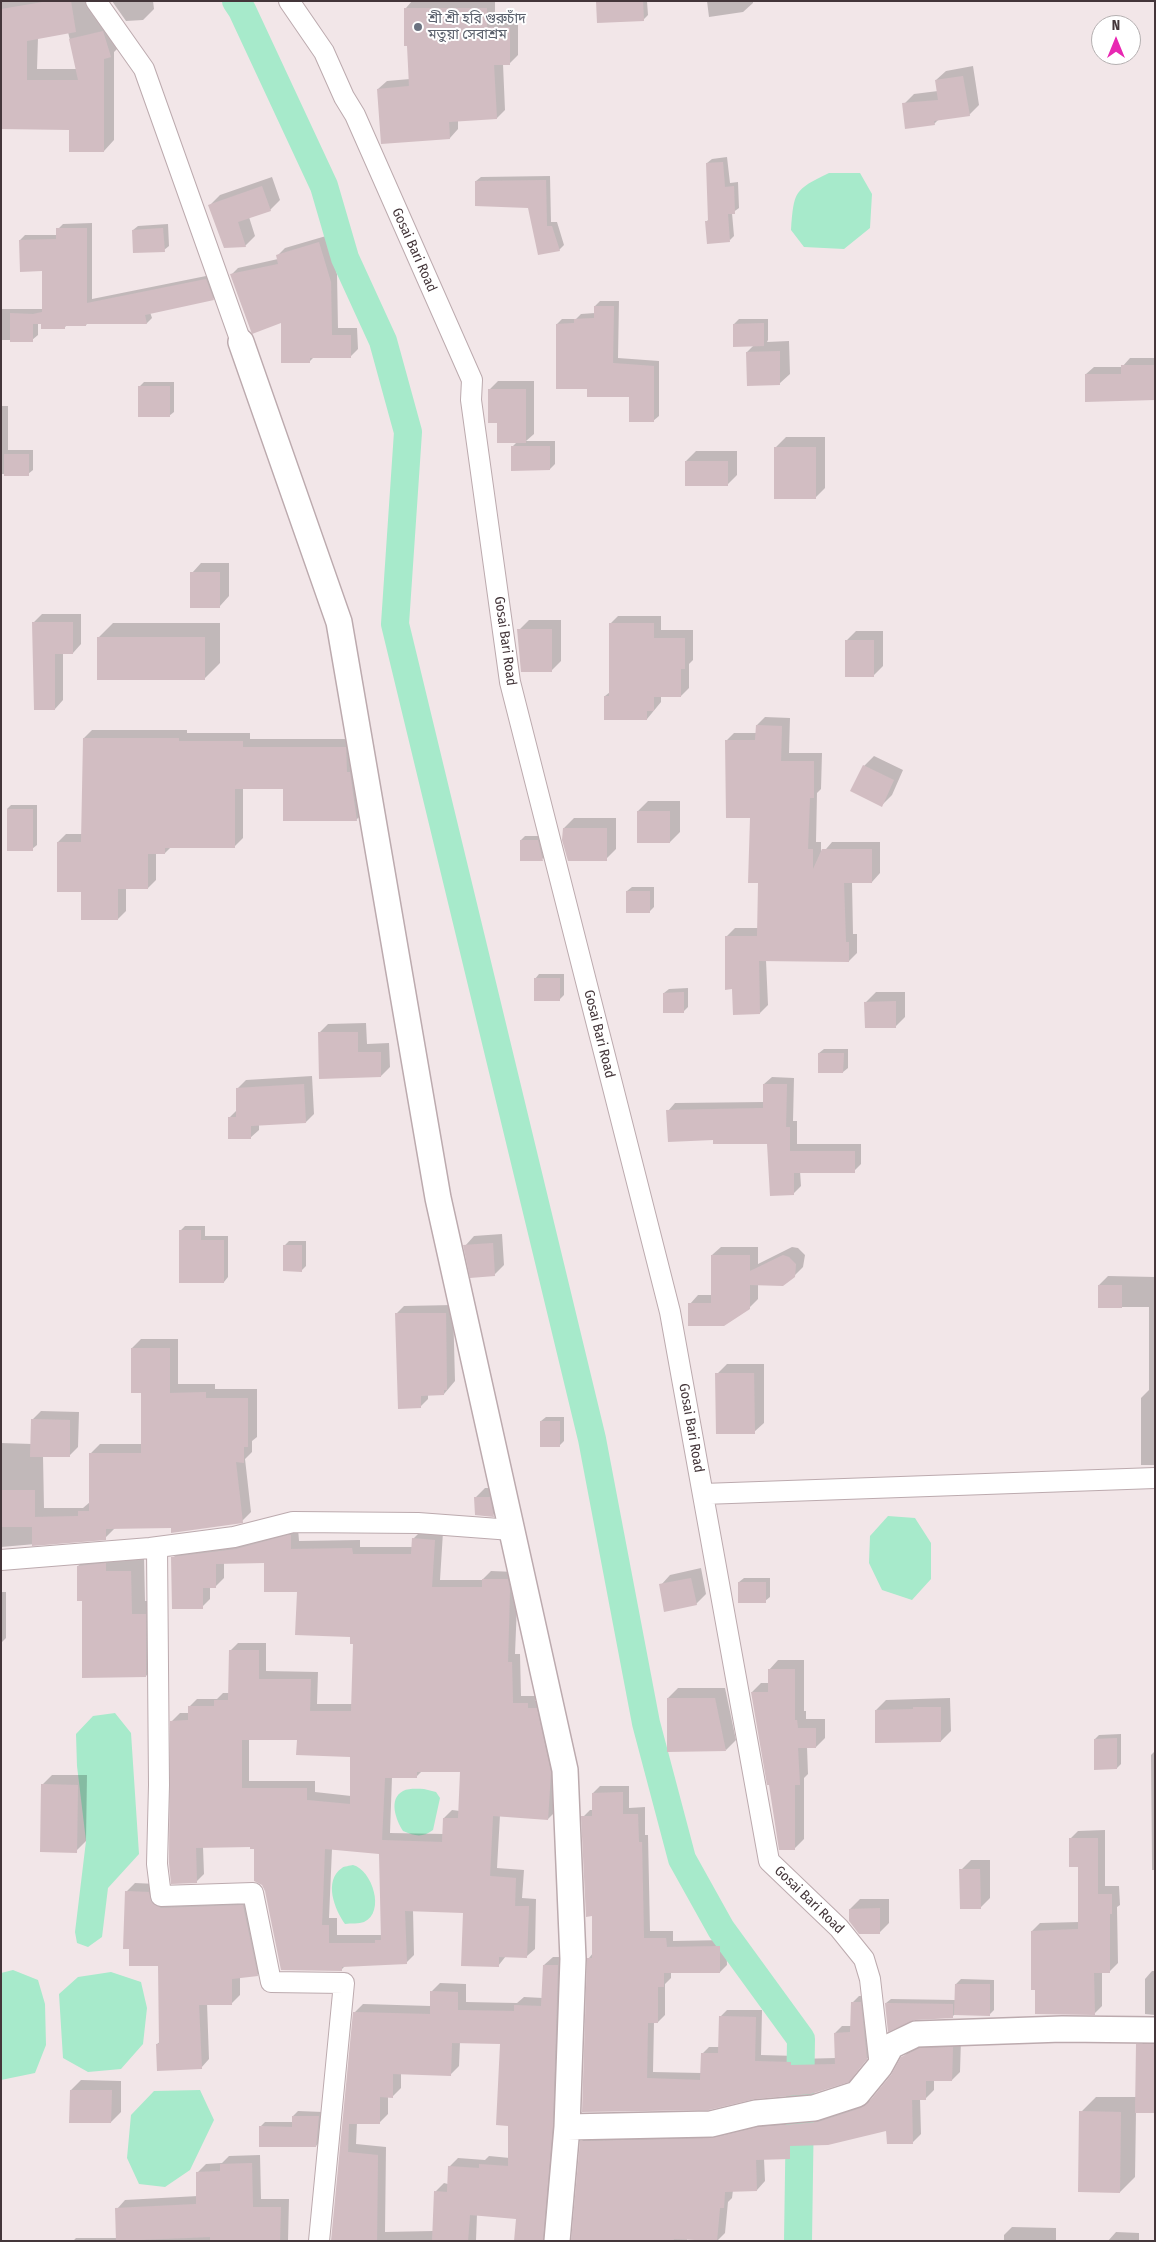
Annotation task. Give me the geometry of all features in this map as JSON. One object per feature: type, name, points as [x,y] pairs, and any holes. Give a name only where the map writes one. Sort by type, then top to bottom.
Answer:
[{"type":"street","points":[[96,1],[144,69],[339,622],[438,1198],[565,1770],[573,1960],[567,2127],[557,2241]]},
{"type":"street","name":"Gosai Bari Road","points":[[289,1],[324,52],[344,97],[355,115],[472,380],[471,400],[510,682],[670,1312],[769,1861],[839,1928],[864,1960],[870,1979],[880,2066]]},
{"type":"street","points":[[702,1494],[1155,1478]]},
{"type":"street","points":[[1,1560],[157,1547],[234,1537],[293,1522],[418,1523],[512,1530]]},
{"type":"street","points":[[157,1547],[159,1784],[157,1864],[161,1896],[252,1893],[271,1982],[344,1983],[319,2241]]},
{"type":"street","points":[[567,2127],[711,2124],[756,2113],[814,2108],[857,2094],[880,2066],[891,2046],[916,2034],[1062,2029],[1155,2030]]},
{"type":"shaded area","points":[[829,173],[860,173],[872,194],[870,228],[844,249],[804,247],[791,230],[795,199],[802,188]]},
{"type":"shaded area","points":[[888,1516],[915,1518],[931,1543],[931,1579],[912,1600],[882,1590],[869,1563],[870,1536]]},
{"type":"shaded area","points":[[115,1713],[131,1733],[139,1854],[108,1888],[102,1937],[88,1947],[77,1943],[75,1932],[86,1841],[77,1766],[76,1734],[93,1716]]},
{"type":"shaded area","points":[[424,1789],[436,1792],[440,1798],[433,1830],[418,1835],[403,1831],[395,1810],[398,1795],[405,1790]]},
{"type":"shaded area","points":[[353,1865],[360,1868],[371,1883],[375,1901],[374,1910],[371,1917],[364,1922],[345,1924],[335,1904],[332,1888],[333,1880],[343,1867]]},
{"type":"shaded area","points":[[13,1970],[38,1980],[45,2004],[46,2045],[35,2073],[1,2080],[1,1973]]},
{"type":"shaded area","points":[[111,1972],[141,1982],[147,2008],[143,2044],[121,2069],[88,2072],[63,2058],[59,1994],[78,1977]]},
{"type":"shaded area","points":[[200,2090],[214,2120],[190,2170],[165,2187],[139,2184],[127,2158],[131,2115],[154,2091]]},
{"type":"building","points":[[49,1],[71,1],[76,32],[27,41],[27,80],[78,80],[69,39],[103,31],[111,57],[104,59],[104,152],[69,152],[69,130],[1,129],[1,9]]},
{"type":"building","points":[[596,1],[643,1],[644,21],[597,23]]},
{"type":"building","points":[[404,8],[487,8],[487,27],[510,27],[510,65],[494,65],[497,119],[449,122],[450,139],[381,144],[377,89],[409,86],[407,46],[404,46]]},
{"type":"building","points":[[963,76],[970,116],[934,121],[935,125],[905,129],[902,103],[938,100],[935,80]]},
{"type":"building","points":[[723,162],[725,187],[734,186],[735,214],[728,214],[730,242],[707,244],[705,221],[708,221],[706,163]]},
{"type":"building","points":[[546,180],[547,226],[552,226],[560,251],[538,255],[528,208],[475,206],[475,181]]},
{"type":"building","points":[[262,186],[271,211],[238,222],[246,247],[224,248],[208,205]]},
{"type":"building","points":[[56,228],[87,228],[87,303],[206,279],[214,300],[145,315],[147,324],[86,324],[86,326],[65,326],[65,329],[41,329],[41,324],[33,324],[33,342],[10,342],[10,313],[33,314],[42,312],[42,271],[20,272],[19,240],[56,239]]},
{"type":"building","points":[[163,228],[165,252],[133,253],[132,230]]},
{"type":"building","points":[[319,242],[331,282],[332,335],[351,335],[351,358],[310,358],[310,363],[281,363],[281,323],[252,334],[230,274],[278,264],[276,255]]},
{"type":"building","points":[[594,306],[614,306],[613,363],[654,366],[654,422],[629,422],[629,397],[587,397],[587,389],[556,389],[556,324],[574,323],[574,319],[594,318]]},
{"type":"building","points":[[764,323],[764,346],[733,347],[733,324]]},
{"type":"building","points":[[780,351],[780,385],[747,386],[746,352]]},
{"type":"building","points":[[1121,365],[1155,365],[1155,400],[1085,402],[1085,374],[1121,374]]},
{"type":"building","points":[[138,386],[170,386],[170,417],[138,417]]},
{"type":"building","points":[[488,389],[526,389],[526,443],[497,443],[497,423],[488,423]]},
{"type":"building","points":[[511,446],[550,446],[550,470],[511,471]]},
{"type":"building","points":[[774,447],[816,447],[816,499],[774,499]]},
{"type":"building","points":[[4,454],[29,454],[29,476],[4,476]]},
{"type":"building","points":[[685,461],[728,461],[728,486],[685,486]]},
{"type":"building","points":[[190,572],[220,572],[220,608],[190,608]]},
{"type":"building","points":[[32,622],[73,622],[73,654],[55,654],[55,710],[34,710]]},
{"type":"building","points":[[609,623],[654,623],[654,638],[685,638],[685,669],[681,669],[681,697],[654,697],[654,711],[647,711],[647,720],[604,720],[604,696],[609,696]]},
{"type":"building","points":[[517,629],[552,629],[552,672],[521,672]]},
{"type":"building","points":[[97,637],[205,637],[205,680],[97,680]]},
{"type":"building","points":[[845,640],[874,640],[874,677],[845,677]]},
{"type":"building","points":[[756,725],[782,726],[781,761],[814,761],[814,798],[810,798],[808,849],[813,849],[813,869],[822,849],[872,849],[872,883],[844,883],[846,942],[849,942],[849,962],[759,961],[760,1014],[733,1015],[732,989],[725,990],[725,936],[757,936],[758,883],[748,883],[750,818],[726,818],[725,740],[755,740]]},
{"type":"building","points":[[83,738],[179,738],[179,741],[243,741],[243,747],[346,747],[347,772],[350,772],[357,821],[283,821],[283,789],[235,789],[235,848],[165,848],[165,854],[148,854],[148,889],[118,889],[118,920],[81,920],[81,892],[57,892],[57,842],[81,842]]},
{"type":"building","points":[[863,765],[894,780],[882,807],[850,791]]},
{"type":"building","points":[[7,809],[33,809],[33,851],[7,851]]},
{"type":"building","points":[[637,811],[670,811],[670,843],[637,843]]},
{"type":"building","points":[[563,828],[607,828],[607,861],[568,861],[562,840]]},
{"type":"building","points":[[520,840],[538,840],[543,861],[520,861]]},
{"type":"building","points":[[626,891],[650,891],[650,913],[626,913]]},
{"type":"building","points":[[534,978],[560,978],[560,1001],[534,1001]]},
{"type":"building","points":[[684,992],[684,1013],[663,1013],[663,993]]},
{"type":"building","points":[[896,1001],[896,1028],[865,1028],[864,1002]]},
{"type":"building","points":[[318,1032],[358,1032],[358,1052],[381,1052],[381,1077],[319,1079]]},
{"type":"building","points":[[818,1053],[844,1053],[843,1073],[818,1073]]},
{"type":"building","points":[[304,1084],[306,1123],[251,1126],[251,1139],[228,1139],[228,1117],[236,1117],[236,1088]]},
{"type":"building","points":[[763,1084],[787,1084],[786,1127],[790,1127],[790,1151],[855,1151],[855,1173],[794,1173],[794,1195],[770,1196],[767,1144],[713,1144],[713,1140],[668,1142],[666,1110],[763,1108]]},
{"type":"building","points":[[179,1230],[201,1230],[201,1240],[224,1240],[224,1283],[179,1283]]},
{"type":"building","points":[[493,1243],[495,1276],[470,1278],[463,1245]]},
{"type":"building","points":[[283,1245],[302,1245],[302,1272],[283,1271]]},
{"type":"building","points":[[711,1255],[750,1255],[750,1271],[783,1255],[789,1257],[796,1264],[795,1277],[783,1286],[750,1285],[750,1309],[724,1326],[688,1326],[688,1303],[711,1303]]},
{"type":"building","points":[[1098,1285],[1122,1285],[1122,1308],[1098,1308]]},
{"type":"building","points":[[395,1313],[446,1313],[447,1390],[444,1390],[444,1395],[421,1396],[421,1408],[398,1409]]},
{"type":"building","points":[[131,1348],[170,1348],[170,1393],[206,1392],[206,1398],[248,1398],[248,1447],[244,1447],[244,1463],[236,1462],[243,1523],[171,1533],[171,1528],[106,1529],[106,1540],[32,1546],[32,1527],[1,1527],[1,1490],[35,1490],[35,1517],[78,1516],[78,1511],[89,1511],[89,1453],[141,1453],[141,1393],[131,1393]]},
{"type":"building","points":[[715,1373],[754,1373],[755,1434],[716,1434]]},
{"type":"building","points":[[31,1419],[70,1420],[70,1457],[30,1457]]},
{"type":"building","points":[[540,1421],[560,1421],[560,1447],[540,1447]]},
{"type":"building","points":[[474,1497],[490,1497],[494,1517],[475,1515]]},
{"type":"building","points":[[291,1535],[291,1549],[352,1548],[353,1554],[411,1554],[412,1538],[435,1540],[432,1587],[482,1587],[482,1579],[508,1579],[510,1589],[508,1662],[512,1662],[513,1703],[528,1703],[528,1708],[537,1708],[551,1772],[548,1820],[493,1816],[490,1876],[516,1878],[515,1906],[529,1906],[527,1958],[499,1957],[499,1967],[461,1966],[463,1913],[405,1911],[407,1964],[342,1967],[342,1971],[281,1970],[265,1891],[262,1885],[254,1881],[254,1849],[250,1849],[250,1847],[196,1848],[197,1883],[171,1884],[169,1863],[170,1721],[188,1720],[188,1706],[214,1706],[214,1700],[228,1700],[229,1650],[259,1650],[259,1679],[311,1679],[310,1711],[351,1711],[353,1644],[350,1644],[350,1637],[295,1635],[297,1592],[264,1592],[264,1563],[216,1564],[216,1588],[203,1588],[203,1609],[172,1609],[171,1557],[236,1549]],"holes":[[[242,1740],[297,1740],[296,1755],[350,1757],[350,1804],[307,1800],[307,1788],[242,1788]],[[417,1772],[460,1772],[458,1818],[443,1818],[442,1842],[382,1840],[385,1778],[417,1778]],[[325,1849],[379,1854],[381,1940],[375,1940],[375,1943],[329,1943],[329,1925],[322,1925]]]},
{"type":"building","points":[[106,1563],[106,1571],[131,1571],[132,1614],[146,1614],[146,1677],[82,1678],[82,1601],[77,1601],[77,1566]]},
{"type":"building","points":[[691,1578],[697,1605],[664,1612],[659,1584]]},
{"type":"building","points":[[738,1582],[766,1582],[766,1603],[738,1603]]},
{"type":"building","points":[[768,1669],[795,1669],[795,1720],[797,1720],[798,1728],[816,1728],[816,1748],[798,1748],[800,1785],[795,1785],[795,1850],[779,1850],[751,1692],[768,1692]]},
{"type":"building","points":[[667,1698],[715,1698],[726,1751],[667,1752]]},
{"type":"building","points":[[913,1707],[941,1707],[941,1742],[875,1743],[875,1710],[913,1709]]},
{"type":"building","points":[[1117,1738],[1117,1769],[1094,1770],[1094,1739]]},
{"type":"building","points":[[41,1784],[78,1785],[77,1853],[40,1852]]},
{"type":"building","points":[[623,1792],[623,1814],[638,1814],[639,1842],[642,1842],[644,1938],[666,1938],[667,1947],[720,1946],[720,1973],[664,1973],[664,1987],[658,1987],[658,2023],[648,2023],[647,2078],[700,2080],[701,2053],[718,2053],[719,2016],[756,2017],[755,2061],[791,2062],[791,2065],[835,2064],[834,2033],[850,2032],[851,2002],[861,2002],[867,2059],[849,2082],[811,2094],[755,2099],[709,2110],[582,2112],[587,1958],[592,1958],[592,1916],[586,1917],[581,1816],[592,1816],[592,1793]]},
{"type":"building","points":[[1069,1838],[1098,1838],[1098,1894],[1112,1894],[1110,1973],[1094,1973],[1095,2015],[1035,2014],[1035,1990],[1031,1990],[1031,1931],[1078,1929],[1078,1867],[1069,1867]]},
{"type":"building","points":[[959,1869],[980,1869],[981,1909],[960,1909]]},
{"type":"building","points":[[125,1891],[149,1892],[152,1903],[161,1908],[243,1905],[258,1976],[232,1979],[232,2005],[199,2005],[202,2069],[157,2071],[156,2044],[159,2044],[158,1966],[129,1966],[129,1949],[123,1949]]},
{"type":"building","points":[[880,1908],[880,1934],[859,1934],[849,1921],[849,1909]]},
{"type":"building","points":[[543,1965],[558,1965],[553,2126],[543,2241],[514,2241],[516,2219],[470,2215],[468,2241],[432,2241],[434,2191],[447,2192],[448,2166],[479,2168],[479,2164],[508,2166],[508,2126],[496,2125],[500,2044],[452,2043],[451,2076],[393,2074],[393,2098],[380,2097],[380,2124],[349,2124],[348,2152],[378,2155],[377,2241],[331,2241],[353,2012],[430,2014],[430,1991],[458,1992],[458,2010],[514,2011],[514,2005],[541,2006]]},
{"type":"building","points":[[955,1984],[990,1984],[990,2016],[954,2015]]},
{"type":"building","points":[[885,2003],[953,2004],[953,2018],[915,2020],[888,2032]]},
{"type":"building","points":[[1136,2044],[1155,2044],[1155,2113],[1135,2113]]},
{"type":"building","points":[[953,2047],[952,2081],[926,2081],[926,2100],[912,2100],[913,2144],[887,2144],[886,2131],[828,2145],[790,2146],[790,2159],[756,2160],[757,2191],[725,2192],[724,2208],[720,2208],[717,2241],[674,2239],[673,2241],[571,2241],[580,2141],[712,2138],[758,2127],[818,2122],[861,2108],[868,2103],[891,2075],[901,2057],[920,2048]]},
{"type":"building","points":[[70,2090],[112,2090],[111,2123],[69,2123]]},
{"type":"building","points":[[1079,2111],[1121,2112],[1120,2193],[1078,2192]]},
{"type":"building","points":[[292,2116],[319,2116],[316,2147],[259,2147],[259,2126],[292,2127]]},
{"type":"building","points":[[252,2163],[253,2207],[281,2207],[280,2241],[210,2241],[210,2237],[116,2241],[115,2208],[196,2204],[196,2172],[220,2171],[220,2164]]},
{"type":"waterway","points":[[236,1],[242,10],[324,186],[345,258],[383,341],[408,432],[395,624],[592,1439],[646,1723],[682,1859],[721,1929],[801,2039],[798,2241]]},
{"type":"place","name":"শ্রী শ্রী হরি গুরুচাঁদ মতুয়া সেবাশ্রম","points":[[418,27]]}]
